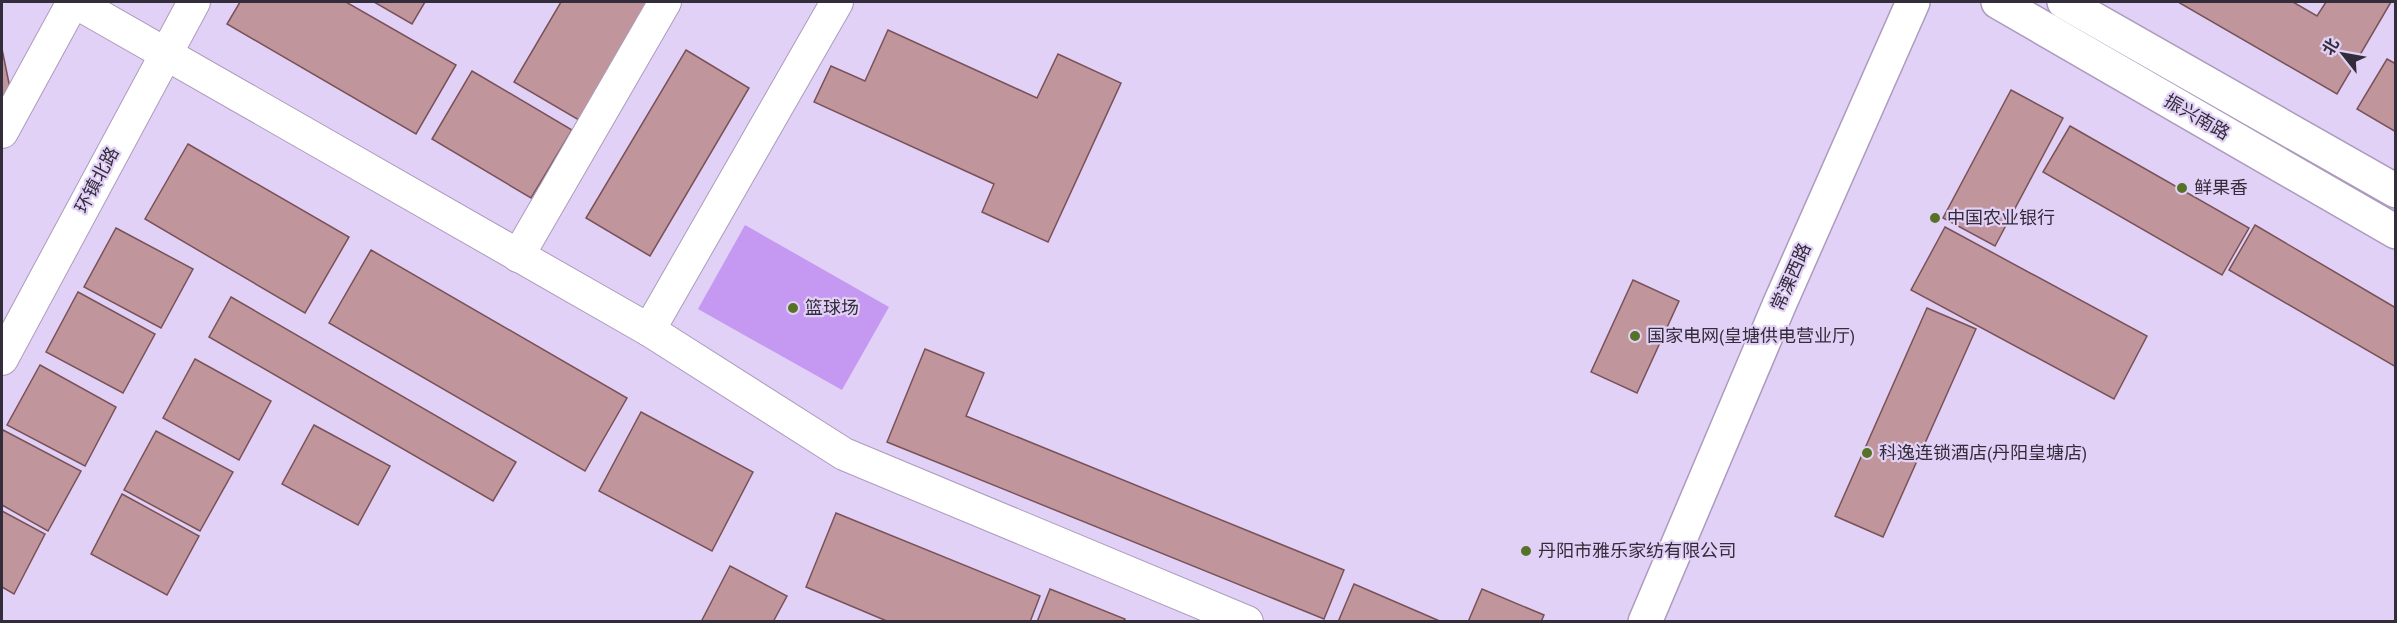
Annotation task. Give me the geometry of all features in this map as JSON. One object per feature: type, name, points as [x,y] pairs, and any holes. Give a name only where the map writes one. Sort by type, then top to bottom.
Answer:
[{"type":"main road","name":"常溧西路","points":[[1645,621],[1780,303],[1913,2]]},
{"type":"main road","name":"振兴南路","points":[[1998,2],[2396,232]]},
{"type":"main road","name":"振兴南路","points":[[2064,2],[2396,191]]},
{"type":"street","points":[[2,132],[74,2],[649,330],[844,454],[1247,621]]},
{"type":"street","name":"环镇北路","points":[[2,359],[194,2]]},
{"type":"street","points":[[518,256],[665,2]]},
{"type":"street","points":[[649,330],[837,2]]},
{"type":"shaded area","name":"篮球场","points":[[745,225],[889,307],[842,390],[698,309]]},
{"type":"building","points":[[240,2],[346,2],[456,65],[416,134],[227,24]]},
{"type":"building","points":[[374,2],[425,2],[412,24]]},
{"type":"building","points":[[561,2],[655,2],[584,123],[514,82]]},
{"type":"building","points":[[2178,2],[2293,2],[2317,16],[2326,2],[2391,2],[2337,94]]},
{"type":"building","points":[[888,30],[1037,98],[1058,54],[1121,83],[1048,242],[982,212],[994,184],[814,102],[831,66],[865,81]]},
{"type":"building","points":[[2,49],[11,93],[2,111]]},
{"type":"building","points":[[686,50],[749,88],[650,256],[586,218]]},
{"type":"building","points":[[2387,59],[2396,64],[2396,132],[2357,109]]},
{"type":"building","points":[[472,71],[572,130],[531,198],[432,139]]},
{"type":"building","points":[[2011,90],[2063,118],[1995,246],[1943,218]]},
{"type":"building","points":[[2070,126],[2249,228],[2222,275],[2043,172]]},
{"type":"building","points":[[188,144],[349,237],[305,313],[145,219]]},
{"type":"building","points":[[2255,225],[2396,308],[2396,367],[2229,270]]},
{"type":"building","points":[[1945,227],[2147,336],[2114,399],[1911,290]]},
{"type":"building","points":[[116,228],[193,269],[161,328],[84,287]]},
{"type":"building","points":[[371,250],[627,398],[585,471],[329,323]]},
{"type":"building","name":"国家电网(皇塘供电营业厅)","points":[[1633,280],[1679,301],[1637,393],[1591,372]]},
{"type":"building","points":[[78,292],[155,334],[123,393],[46,352]]},
{"type":"building","points":[[231,297],[516,462],[493,501],[209,337]]},
{"type":"building","points":[[1927,308],[1976,329],[1883,537],[1835,516]]},
{"type":"building","points":[[925,349],[984,373],[966,416],[1344,570],[1324,619],[887,442]]},
{"type":"building","points":[[195,359],[271,401],[239,460],[163,418]]},
{"type":"building","points":[[40,365],[116,407],[85,466],[7,425]]},
{"type":"building","points":[[641,412],[753,472],[712,551],[599,491]]},
{"type":"building","points":[[314,425],[390,466],[358,525],[282,484]]},
{"type":"building","points":[[3,430],[81,471],[48,531],[2,505]]},
{"type":"building","points":[[156,431],[233,472],[200,531],[124,490]]},
{"type":"building","points":[[122,494],[199,536],[167,595],[91,554]]},
{"type":"building","points":[[2,511],[45,534],[14,594],[2,587]]},
{"type":"building","points":[[836,513],[1040,596],[1030,622],[889,622],[806,587]]},
{"type":"building","points":[[730,566],[787,596],[773,622],[701,622]]},
{"type":"building","points":[[1354,584],[1442,622],[1338,622]]},
{"type":"building","points":[[1050,589],[1125,619],[1123,622],[1037,622]]},
{"type":"building","points":[[1482,589],[1544,615],[1541,622],[1468,622]]},
{"type":"place","name":"鲜果香","points":[[2182,188]]},
{"type":"place","name":"中国农业银行","points":[[1935,218]]},
{"type":"place","name":"篮球场","points":[[793,308]]},
{"type":"place","name":"国家电网(皇塘供电营业厅)","points":[[1635,336]]},
{"type":"place","name":"科逸连锁酒店(丹阳皇塘店)","points":[[1867,453]]},
{"type":"place","name":"丹阳市雅乐家纺有限公司","points":[[1526,551]]}]
